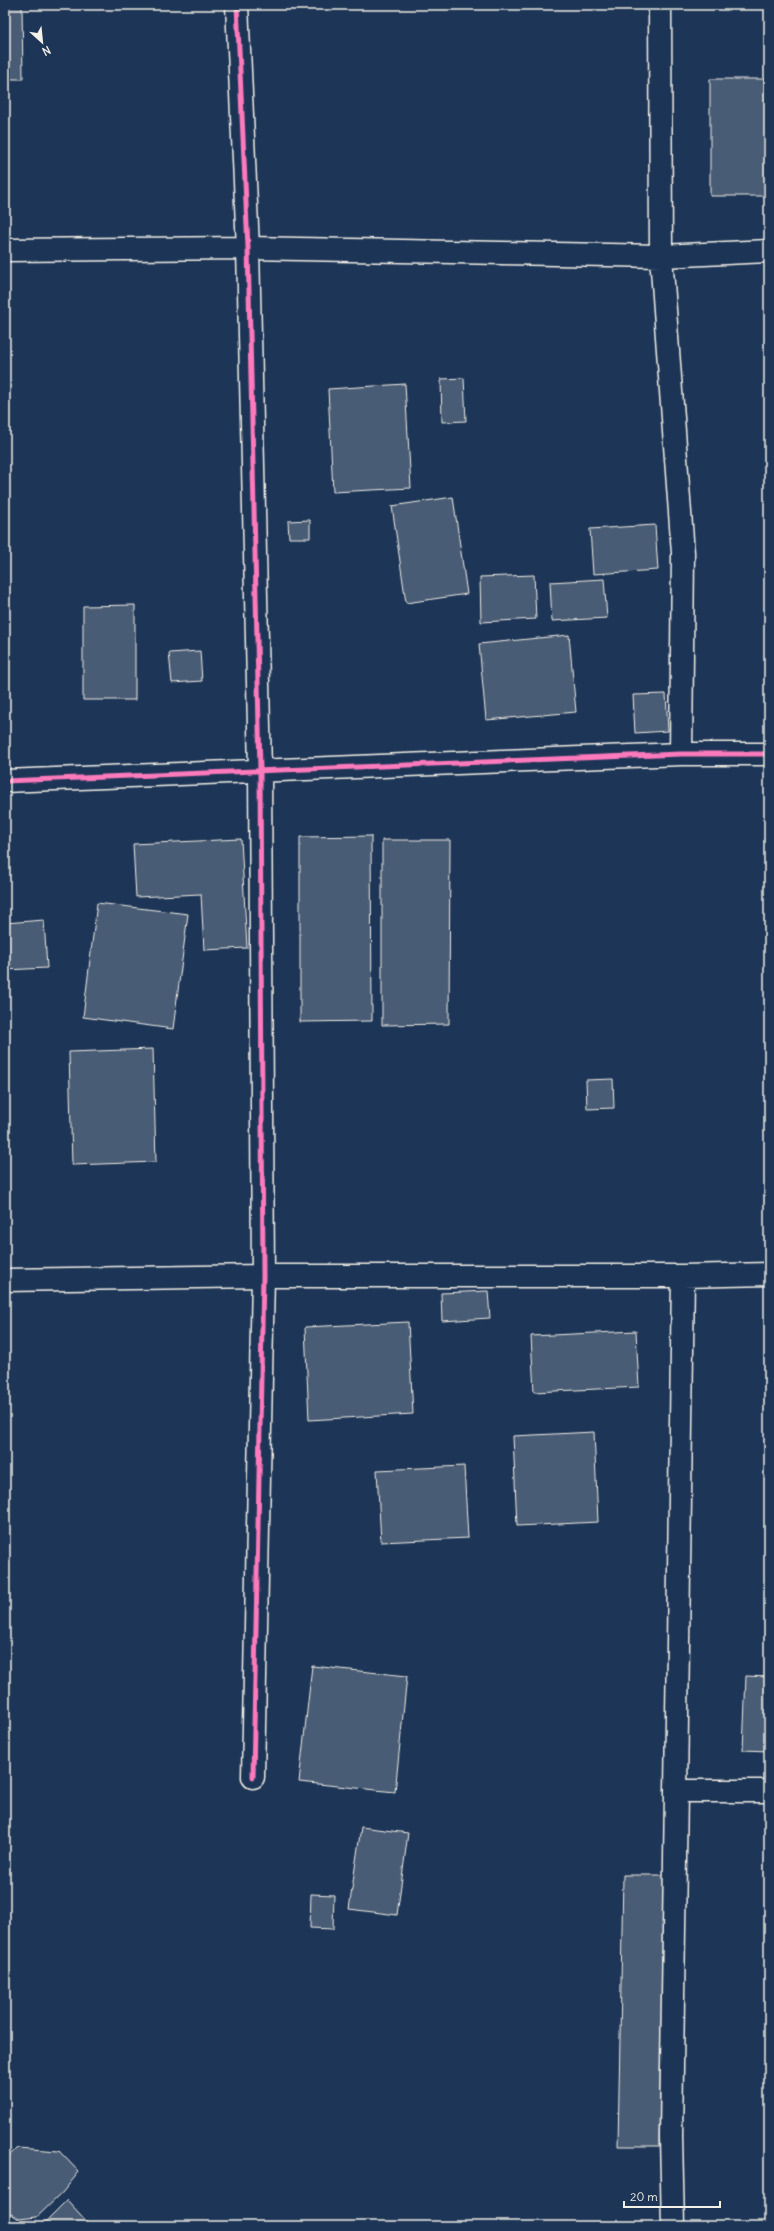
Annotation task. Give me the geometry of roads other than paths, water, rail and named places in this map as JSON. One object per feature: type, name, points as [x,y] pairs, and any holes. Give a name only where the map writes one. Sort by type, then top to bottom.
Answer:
[{"type":"street","points":[[237,5],[248,248],[260,770],[263,1276],[253,1777]]},
{"type":"street","points":[[660,5],[662,256],[683,553],[681,754]]},
{"type":"street","points":[[5,250],[248,248],[662,256],[769,251]]},
{"type":"street","points":[[5,781],[681,754],[769,754]]},
{"type":"street","points":[[5,1280],[263,1276],[683,1276],[769,1274]]},
{"type":"street","points":[[673,2226],[671,2136],[683,1276]]},
{"type":"street","points":[[676,1791],[769,1791]]}]
